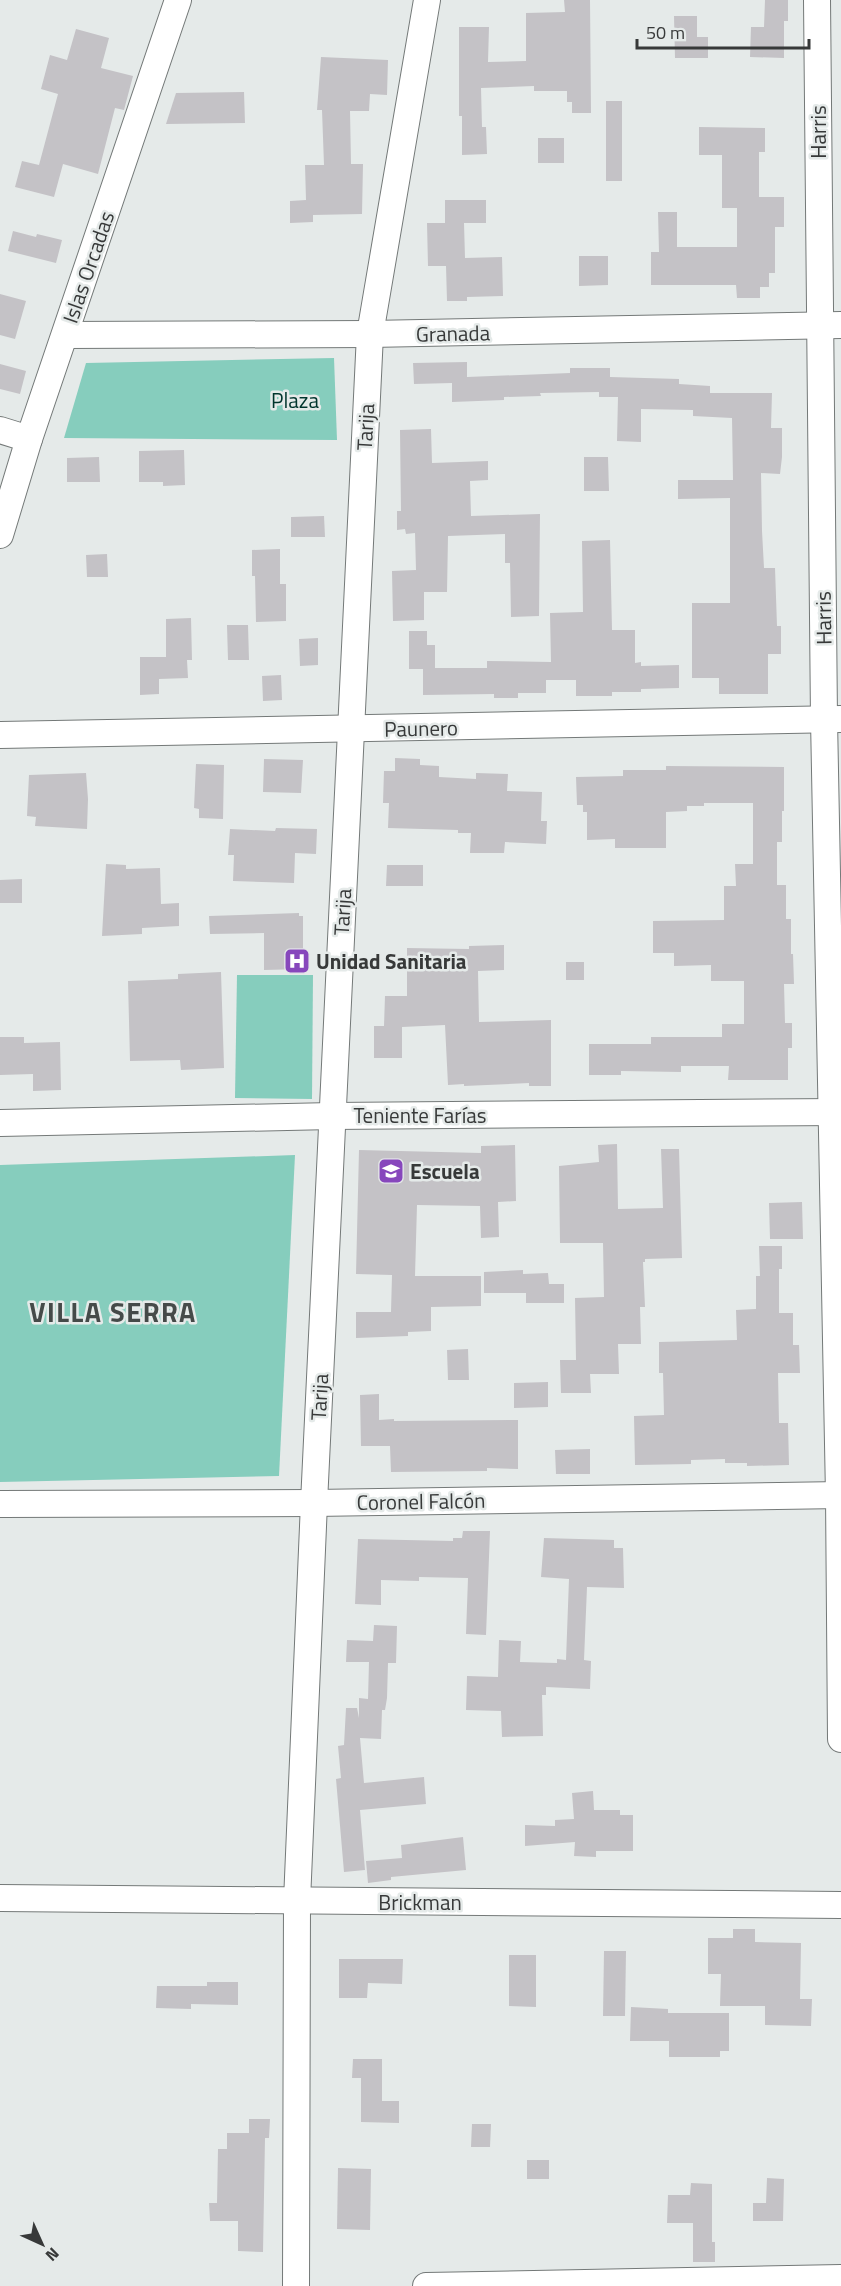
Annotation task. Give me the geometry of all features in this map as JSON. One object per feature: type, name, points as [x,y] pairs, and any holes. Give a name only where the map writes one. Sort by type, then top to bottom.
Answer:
[{"type":"street","name":"Islas Orcadas","points":[[0,535],[30,439],[178,0]]},
{"type":"street","name":"Tarija","points":[[296,2286],[297,1900],[370,334],[427,0]]},
{"type":"street","name":"Harris","points":[[817,0],[830,325],[841,1739]]},
{"type":"street","name":"Granada","points":[[65,335],[370,334],[830,325]]},
{"type":"street","points":[[0,430],[30,439]]},
{"type":"street","name":"Paunero","points":[[0,735],[833,719]]},
{"type":"street","name":"Teniente Farías","points":[[0,1123],[332,1116],[837,1112]]},
{"type":"street","name":"Coronel Falcón","points":[[0,1504],[314,1503],[840,1495]]},
{"type":"street","name":"Brickman","points":[[0,1898],[841,1905]]},
{"type":"street","points":[[426,2286],[841,2278]]},
{"type":"green space","name":"Plaza","points":[[334,358],[337,440],[64,438],[86,363]]},
{"type":"green space","points":[[237,975],[313,975],[312,1099],[235,1098]]},
{"type":"green space","points":[[295,1155],[279,1476],[0,1482],[0,1165]]},
{"type":"building","points":[[564,0],[590,0],[591,113],[572,113],[572,102],[567,102],[567,91],[534,91],[534,86],[481,88],[482,127],[486,127],[487,154],[462,155],[462,116],[459,116],[459,27],[489,27],[488,62],[526,61],[526,13],[565,12]]},
{"type":"building","points":[[765,0],[788,0],[788,21],[784,21],[784,58],[750,57],[751,27],[764,27]]},
{"type":"building","points":[[674,16],[697,16],[697,37],[708,37],[708,58],[675,58]]},
{"type":"building","points":[[76,29],[109,38],[101,68],[133,76],[124,110],[115,108],[98,174],[63,164],[54,197],[15,187],[22,161],[39,165],[58,94],[41,89],[50,55],[67,60]]},
{"type":"building","points":[[321,57],[388,60],[387,95],[370,94],[369,111],[350,111],[351,164],[363,164],[362,214],[313,215],[313,222],[290,223],[290,201],[306,200],[305,165],[324,165],[322,110],[317,110]]},
{"type":"building","points":[[244,92],[245,123],[166,124],[176,93]]},
{"type":"building","points":[[606,101],[622,101],[622,181],[606,181]]},
{"type":"building","points":[[699,127],[765,128],[765,152],[759,152],[759,197],[784,197],[784,227],[775,227],[775,273],[769,273],[769,287],[760,287],[760,298],[737,298],[736,285],[651,285],[651,252],[659,252],[658,212],[677,212],[677,247],[737,247],[737,208],[722,208],[722,155],[699,155]]},
{"type":"building","points":[[538,138],[564,138],[564,163],[538,163]]},
{"type":"building","points":[[445,200],[486,200],[486,223],[464,223],[465,258],[502,257],[503,296],[467,297],[467,301],[447,301],[446,266],[428,266],[427,223],[445,223]]},
{"type":"building","points":[[13,231],[62,240],[56,263],[8,251]]},
{"type":"building","points":[[579,256],[608,256],[608,285],[579,286]]},
{"type":"building","points":[[0,294],[26,301],[15,339],[0,335]]},
{"type":"building","points":[[467,362],[467,377],[570,373],[570,368],[610,368],[610,377],[679,379],[679,384],[710,386],[710,393],[772,393],[771,428],[782,428],[782,457],[780,474],[761,473],[762,531],[764,568],[775,568],[777,626],[781,626],[781,654],[768,654],[768,694],[719,694],[719,678],[692,678],[692,603],[730,603],[730,498],[678,499],[678,480],[733,480],[732,418],[693,416],[693,410],[641,409],[641,442],[617,441],[618,397],[599,397],[599,392],[540,393],[541,396],[504,397],[504,400],[452,402],[452,383],[414,384],[413,363]]},
{"type":"building","points":[[0,364],[26,371],[20,394],[0,389]]},
{"type":"building","points":[[431,429],[432,463],[488,461],[488,480],[470,481],[471,516],[540,514],[539,616],[511,617],[510,563],[505,563],[505,534],[448,536],[447,592],[424,592],[424,620],[393,621],[392,571],[416,570],[415,533],[406,534],[405,529],[397,530],[397,511],[401,511],[400,430]]},
{"type":"building","points":[[184,450],[185,485],[163,486],[163,482],[139,482],[139,451]]},
{"type":"building","points":[[99,457],[100,482],[67,482],[67,458]]},
{"type":"building","points":[[584,457],[608,457],[609,491],[584,491]]},
{"type":"building","points":[[324,516],[325,537],[291,537],[291,517]]},
{"type":"building","points":[[610,540],[612,630],[635,630],[635,663],[641,662],[641,666],[679,665],[679,688],[612,692],[612,696],[576,696],[576,680],[546,680],[546,693],[518,693],[518,698],[494,698],[494,694],[423,695],[423,669],[409,669],[409,631],[427,631],[427,645],[435,645],[435,668],[487,668],[487,661],[551,662],[550,613],[583,612],[582,541]]},
{"type":"building","points":[[280,549],[280,584],[286,584],[286,621],[256,622],[252,550]]},
{"type":"building","points":[[107,554],[108,577],[87,577],[86,555]]},
{"type":"building","points":[[191,618],[192,660],[187,660],[188,678],[159,679],[159,694],[140,695],[140,657],[166,657],[166,619]]},
{"type":"building","points":[[227,625],[248,625],[249,660],[228,660]]},
{"type":"building","points":[[318,638],[318,665],[300,666],[299,639]]},
{"type":"building","points":[[281,675],[282,700],[263,701],[262,676]]},
{"type":"building","points":[[395,758],[420,759],[420,765],[439,766],[439,777],[476,779],[476,773],[508,774],[507,791],[542,792],[541,821],[547,821],[546,844],[505,842],[504,853],[470,853],[471,833],[458,833],[458,830],[388,828],[389,803],[383,803],[384,771],[395,771]]},
{"type":"building","points":[[264,759],[303,760],[301,793],[263,792]]},
{"type":"building","points":[[196,764],[224,765],[223,819],[199,818],[199,809],[194,808]]},
{"type":"building","points":[[666,766],[784,767],[784,811],[782,811],[782,842],[777,842],[777,885],[786,885],[786,919],[791,919],[791,954],[793,954],[794,984],[784,984],[785,1023],[792,1023],[792,1048],[788,1048],[788,1080],[728,1080],[729,1066],[681,1066],[681,1072],[621,1071],[621,1075],[589,1075],[589,1044],[651,1044],[651,1037],[722,1037],[722,1024],[744,1024],[744,981],[711,981],[711,965],[674,966],[674,953],[653,953],[653,921],[724,920],[724,886],[736,886],[735,864],[753,864],[753,803],[704,803],[704,806],[687,806],[687,811],[666,812],[666,848],[615,848],[615,839],[587,840],[587,812],[583,812],[583,805],[577,805],[576,777],[623,776],[623,770],[666,770]]},
{"type":"building","points":[[86,773],[87,829],[35,826],[36,817],[27,816],[29,775]]},
{"type":"building","points":[[276,828],[317,829],[316,854],[295,853],[294,883],[233,881],[234,855],[228,855],[230,829],[275,831]]},
{"type":"building","points":[[106,864],[126,865],[126,869],[160,868],[161,904],[179,903],[179,926],[142,928],[142,934],[102,936]]},
{"type":"building","points":[[387,865],[423,865],[423,886],[386,886]]},
{"type":"building","points":[[22,879],[22,903],[0,903],[0,880]]},
{"type":"building","points":[[299,913],[299,916],[303,916],[303,969],[264,970],[264,933],[210,934],[209,916]]},
{"type":"building","points":[[504,945],[504,970],[478,971],[479,1022],[551,1020],[551,1086],[529,1086],[529,1083],[448,1085],[445,1025],[402,1027],[402,1058],[374,1058],[374,1026],[384,1026],[385,996],[407,996],[407,948],[469,949],[469,946]]},
{"type":"building","points":[[566,962],[584,962],[584,980],[566,980]]},
{"type":"building","points":[[221,972],[224,1068],[181,1070],[180,1060],[130,1061],[128,981],[178,979],[178,974]]},
{"type":"building","points":[[0,1037],[24,1037],[24,1043],[60,1042],[61,1090],[33,1091],[33,1074],[0,1075]]},
{"type":"building","points":[[617,1144],[618,1209],[663,1208],[661,1149],[679,1149],[682,1258],[645,1259],[643,1262],[645,1307],[640,1307],[641,1344],[618,1344],[619,1374],[590,1374],[591,1393],[561,1393],[560,1360],[576,1360],[575,1298],[604,1297],[603,1243],[560,1243],[559,1166],[599,1162],[598,1145]]},
{"type":"building","points":[[515,1145],[516,1201],[498,1202],[499,1237],[481,1238],[480,1206],[417,1205],[415,1276],[481,1276],[481,1306],[431,1307],[431,1331],[408,1332],[408,1336],[356,1338],[356,1312],[391,1312],[392,1275],[356,1274],[359,1150],[481,1153],[481,1146]]},
{"type":"building","points":[[802,1202],[803,1239],[770,1239],[769,1203]]},
{"type":"building","points":[[759,1246],[782,1246],[782,1269],[779,1269],[779,1313],[793,1313],[793,1345],[799,1345],[800,1373],[778,1373],[779,1423],[788,1423],[789,1465],[747,1466],[747,1463],[725,1463],[725,1459],[691,1460],[691,1464],[635,1465],[634,1416],[664,1415],[663,1373],[659,1373],[659,1342],[737,1340],[736,1310],[756,1309],[756,1276],[760,1276]]},
{"type":"building","points":[[523,1270],[523,1274],[548,1273],[549,1284],[564,1284],[564,1303],[526,1303],[526,1293],[484,1293],[484,1272]]},
{"type":"building","points":[[468,1349],[469,1380],[448,1380],[447,1350]]},
{"type":"building","points":[[548,1382],[548,1407],[514,1408],[514,1383]]},
{"type":"building","points":[[379,1394],[379,1420],[518,1420],[518,1469],[391,1472],[390,1446],[361,1446],[360,1395]]},
{"type":"building","points":[[590,1449],[590,1474],[556,1474],[555,1450]]},
{"type":"building","points":[[463,1531],[490,1531],[486,1635],[466,1634],[468,1578],[419,1577],[419,1581],[381,1580],[381,1605],[355,1604],[358,1539],[453,1541],[453,1538],[462,1538]]},
{"type":"building","points":[[544,1538],[614,1540],[614,1548],[623,1548],[624,1588],[587,1587],[584,1660],[591,1661],[590,1689],[546,1687],[546,1695],[542,1695],[543,1736],[502,1737],[501,1711],[466,1710],[467,1676],[498,1677],[499,1640],[521,1641],[520,1662],[557,1663],[557,1659],[566,1660],[569,1579],[541,1577]]},
{"type":"building","points":[[374,1625],[397,1626],[396,1663],[388,1663],[387,1698],[385,1710],[382,1710],[381,1739],[360,1738],[364,1783],[424,1777],[426,1804],[360,1810],[365,1870],[344,1872],[336,1779],[341,1778],[338,1746],[344,1745],[346,1708],[357,1708],[359,1718],[359,1698],[368,1699],[369,1662],[346,1662],[347,1640],[373,1641]]},
{"type":"building","points":[[593,1791],[594,1810],[620,1810],[620,1815],[633,1815],[633,1851],[596,1851],[596,1857],[574,1856],[575,1842],[525,1846],[525,1825],[555,1826],[555,1820],[574,1819],[572,1793]]},
{"type":"building","points":[[463,1837],[466,1870],[391,1877],[391,1880],[368,1883],[366,1861],[402,1858],[401,1845]]},
{"type":"building","points":[[733,1929],[755,1929],[755,1942],[801,1943],[800,1999],[812,1999],[811,2026],[765,2025],[765,2006],[720,2006],[721,1974],[708,1974],[708,1938],[733,1938]]},
{"type":"building","points":[[604,1951],[626,1951],[625,2016],[603,2016]]},
{"type":"building","points":[[509,1955],[536,1955],[536,2007],[509,2006]]},
{"type":"building","points":[[339,1959],[403,1959],[402,1984],[368,1983],[367,1998],[339,1998]]},
{"type":"building","points":[[207,1982],[238,1982],[238,2005],[191,2004],[191,2009],[156,2008],[157,1986],[207,1986]]},
{"type":"building","points":[[631,2007],[668,2009],[668,2013],[729,2013],[729,2051],[720,2051],[720,2057],[669,2057],[669,2041],[630,2041]]},
{"type":"building","points":[[353,2059],[382,2059],[382,2101],[399,2101],[399,2123],[361,2122],[361,2078],[352,2078]]},
{"type":"building","points":[[249,2119],[270,2119],[269,2138],[265,2138],[263,2252],[238,2251],[238,2221],[210,2221],[209,2203],[217,2203],[218,2149],[227,2149],[227,2133],[249,2133]]},
{"type":"building","points":[[472,2124],[491,2124],[490,2147],[471,2147]]},
{"type":"building","points":[[527,2160],[549,2160],[549,2179],[527,2179]]},
{"type":"building","points":[[338,2168],[371,2169],[370,2230],[337,2229]]},
{"type":"building","points":[[767,2178],[784,2179],[783,2221],[753,2221],[753,2203],[766,2203]]},
{"type":"building","points":[[691,2183],[712,2184],[712,2242],[715,2242],[715,2262],[693,2262],[693,2223],[667,2223],[668,2195],[690,2195]]},
{"type":"place","name":"Unidad Sanitaria","points":[[297,961]]},
{"type":"place","name":"Escuela","points":[[391,1171]]},
{"type":"district","name":"VILLA SERRA","points":[[113,1311]]}]
